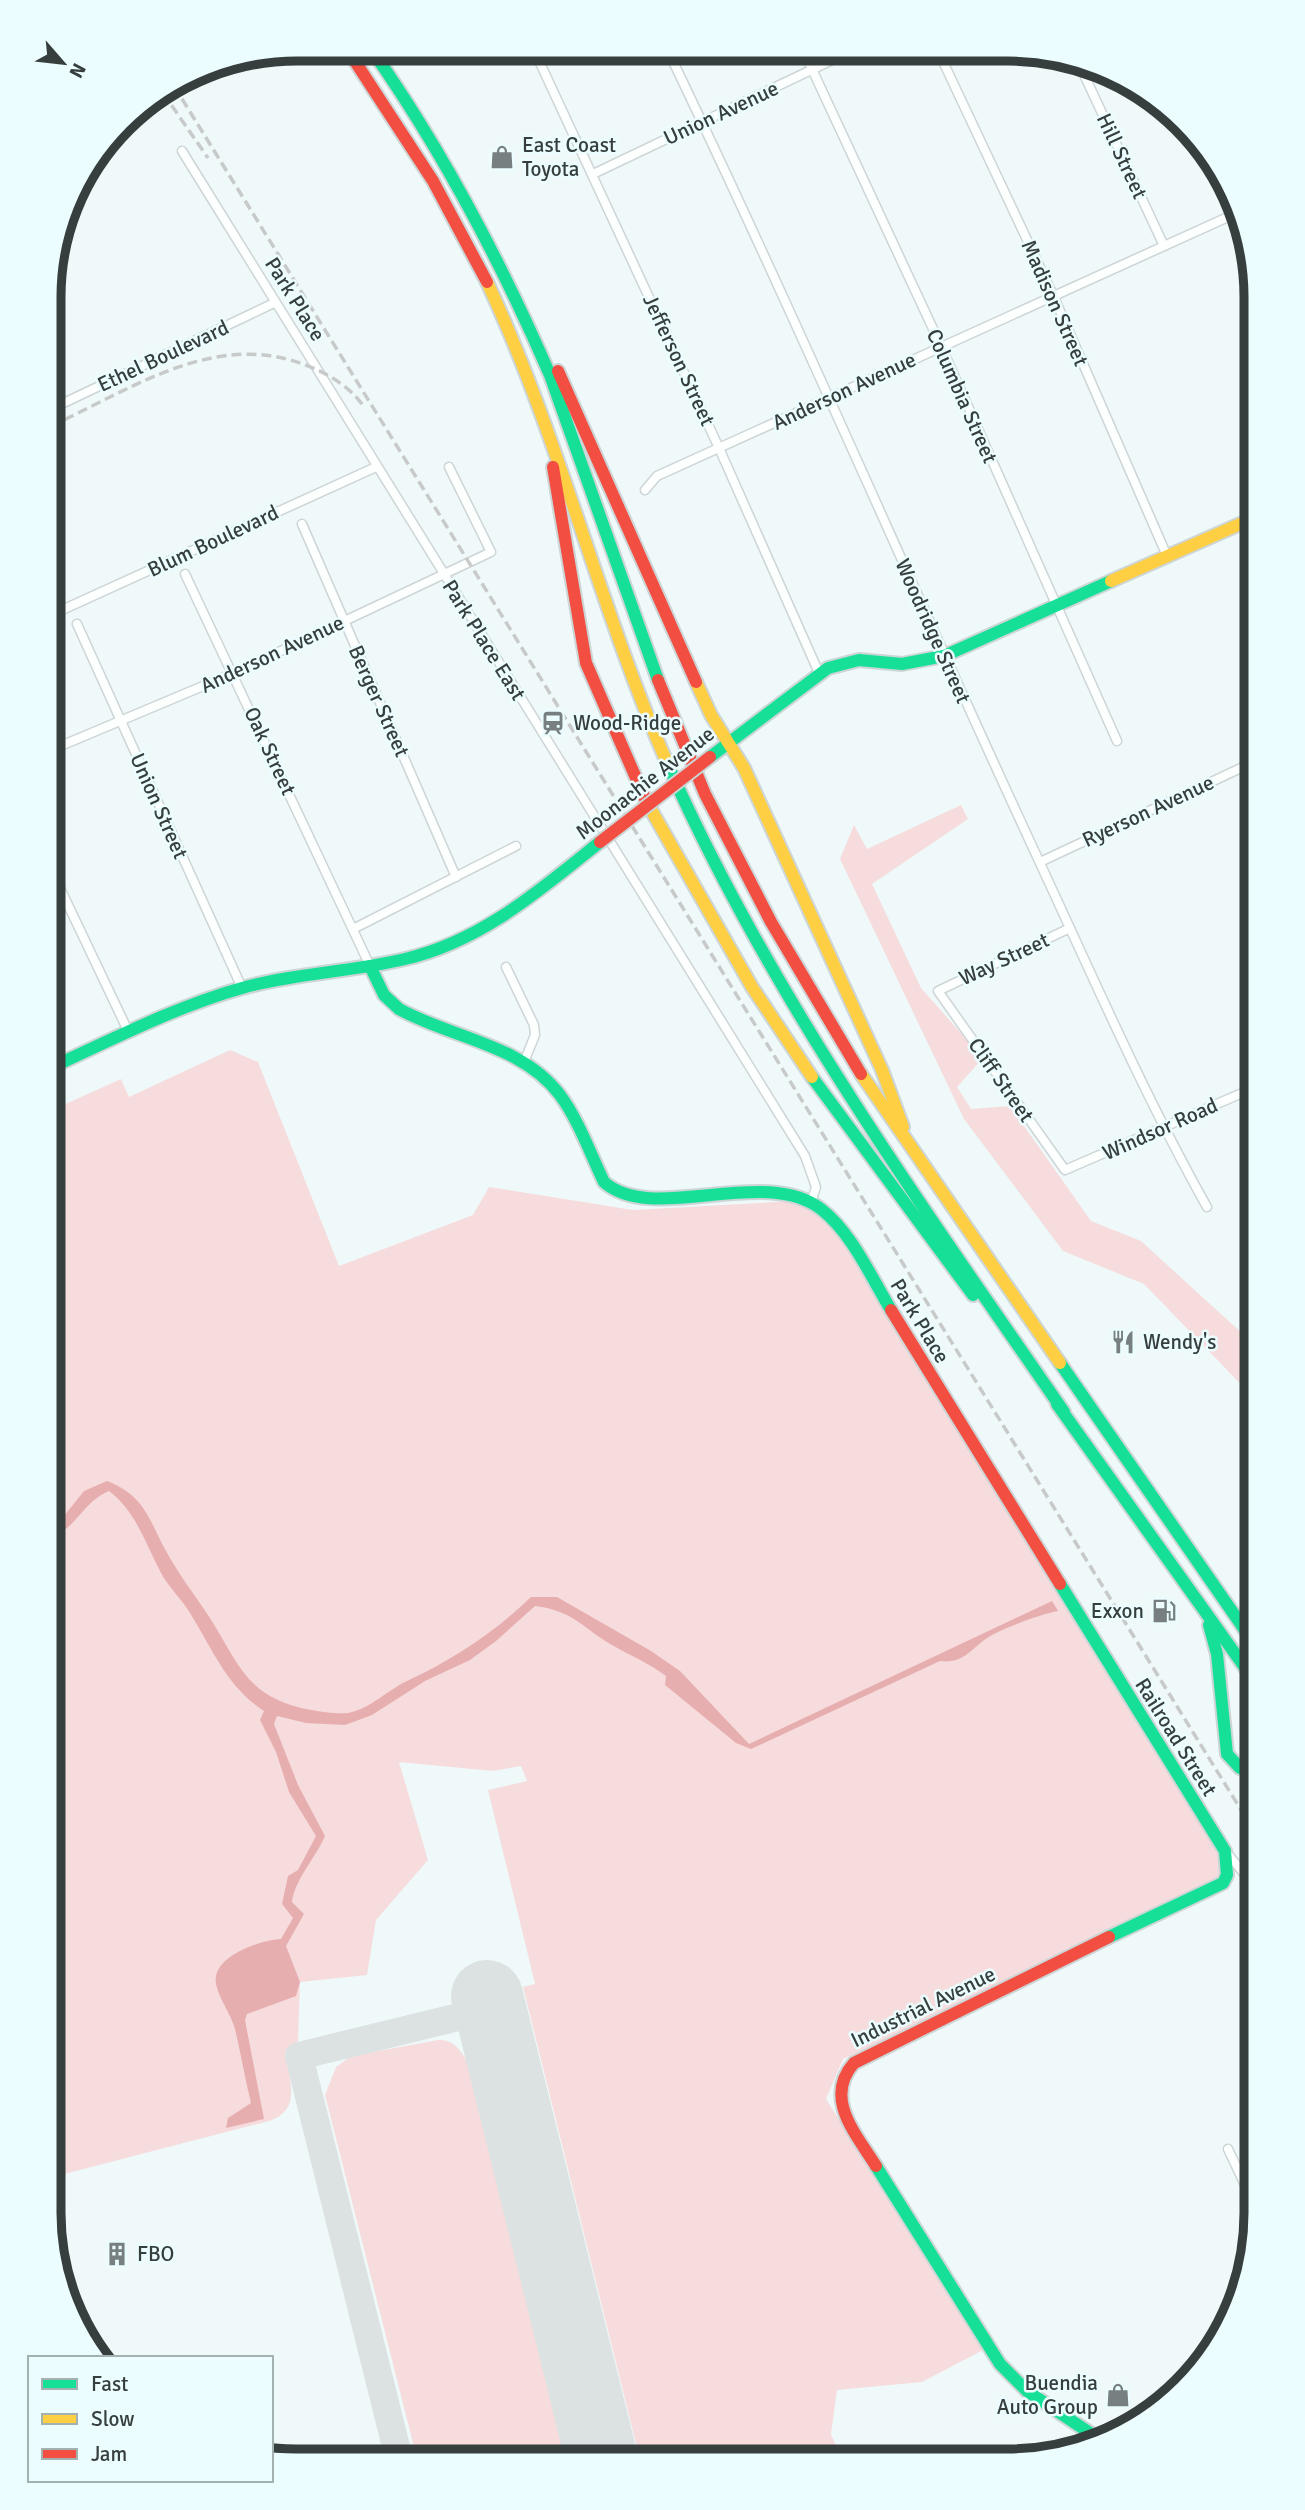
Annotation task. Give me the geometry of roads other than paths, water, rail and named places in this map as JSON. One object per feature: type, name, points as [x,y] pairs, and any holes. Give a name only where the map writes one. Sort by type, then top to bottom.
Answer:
[{"type":"main road","points":[[355,61],[432,178],[511,336],[545,419],[609,614],[648,720],[718,870],[779,982],[848,1094],[1064,1412],[1243,1666]]},
{"type":"main road","points":[[379,61],[408,101],[450,169],[556,365],[712,716],[744,768],[893,1095],[904,1134]]},
{"type":"main road","points":[[500,264],[550,375],[637,629],[705,794],[806,984],[856,1067],[1243,1628]]},
{"type":"main road","points":[[545,419],[586,663],[608,724],[647,806],[752,987],[834,1110],[934,1246],[1064,1412]]},
{"type":"main road","name":"Moonachie Avenue","points":[[61,1063],[197,1003],[242,988],[370,966],[431,952],[487,926],[819,673],[859,660],[915,663],[944,656],[1244,522]]},
{"type":"main road","points":[[370,966],[383,994],[398,1008],[425,1022],[492,1045],[524,1062],[559,1094],[604,1182],[613,1190],[636,1197],[777,1192],[812,1200]]},
{"type":"main road","name":"Park Place","points":[[812,1200],[827,1211],[841,1229],[1069,1603]]},
{"type":"main road","name":"Railroad Street","points":[[1069,1603],[1225,1851]]},
{"type":"main road","points":[[1205,1613],[1217,1654],[1227,1754],[1243,1769]]},
{"type":"main road","name":"Industrial Avenue","points":[[1090,2433],[1027,2390],[1000,2364],[846,2118],[839,2101],[839,2082],[851,2064],[862,2056],[1223,1882],[1227,1875],[1225,1851]]},
{"type":"street","name":"Jefferson Street","points":[[539,61],[719,448],[819,673]]},
{"type":"street","name":"Woodridge Street","points":[[673,61],[831,398],[944,656],[1163,1128],[1207,1207]]},
{"type":"street","name":"Columbia Street","points":[[809,61],[941,346],[1117,741]]},
{"type":"street","name":"Union Avenue","points":[[593,174],[830,61]]},
{"type":"street","name":"Madison Street","points":[[943,61],[1053,295],[1167,556]]},
{"type":"street","name":"Hill Street","points":[[1084,74],[1164,246]]},
{"type":"street","name":"Park Place","points":[[182,151],[376,467]]},
{"type":"street","name":"Anderson Avenue","points":[[645,489],[657,476],[1229,216]]},
{"type":"street","name":"Ethel Boulevard","points":[[61,404],[274,303]]},
{"type":"street","name":"Park Place East","points":[[376,467],[805,1156],[816,1187],[812,1200]]},
{"type":"street","name":"Blum Boulevard","points":[[61,610],[376,467]]},
{"type":"street","name":"Anderson Avenue","points":[[61,746],[234,673],[491,552],[449,467]]},
{"type":"street","name":"Berger Street","points":[[302,524],[456,877]]},
{"type":"street","name":"Oak Street","points":[[185,574],[370,966]]},
{"type":"street","name":"Union Street","points":[[77,624],[242,988]]},
{"type":"street","name":"Ryerson Avenue","points":[[1040,862],[1244,767]]},
{"type":"street","points":[[353,929],[516,846]]},
{"type":"street","points":[[61,890],[129,1033]]},
{"type":"street","name":"Way Street","points":[[938,990],[1070,928]]},
{"type":"street","points":[[506,967],[534,1025],[535,1035],[524,1062]]},
{"type":"street","name":"Cliff Street","points":[[938,990],[1065,1170]]},
{"type":"street","name":"Windsor Road","points":[[1065,1170],[1244,1092]]},
{"type":"street","name":"Railroad Street","points":[[1225,1851],[1243,1873]]},
{"type":"street","points":[[1228,2149],[1243,2181]]},
{"type":"railway","points":[[179,93],[1243,1813]]},
{"type":"railway","points":[[168,100],[208,158]]},
{"type":"railway","points":[[61,421],[179,367],[211,358],[244,354],[278,357],[313,368],[342,384],[364,407]]},
{"type":"place","name":"East Coast Toyota","points":[[502,157]]},
{"type":"place","name":"Wood-Ridge","points":[[553,723]]},
{"type":"place","name":"Wendy's","points":[[1123,1342]]},
{"type":"place","name":"Exxon","points":[[1164,1611]]},
{"type":"place","name":"FBO","points":[[117,2254]]},
{"type":"place","name":"Buendia Auto Group","points":[[1118,2395]]}]
